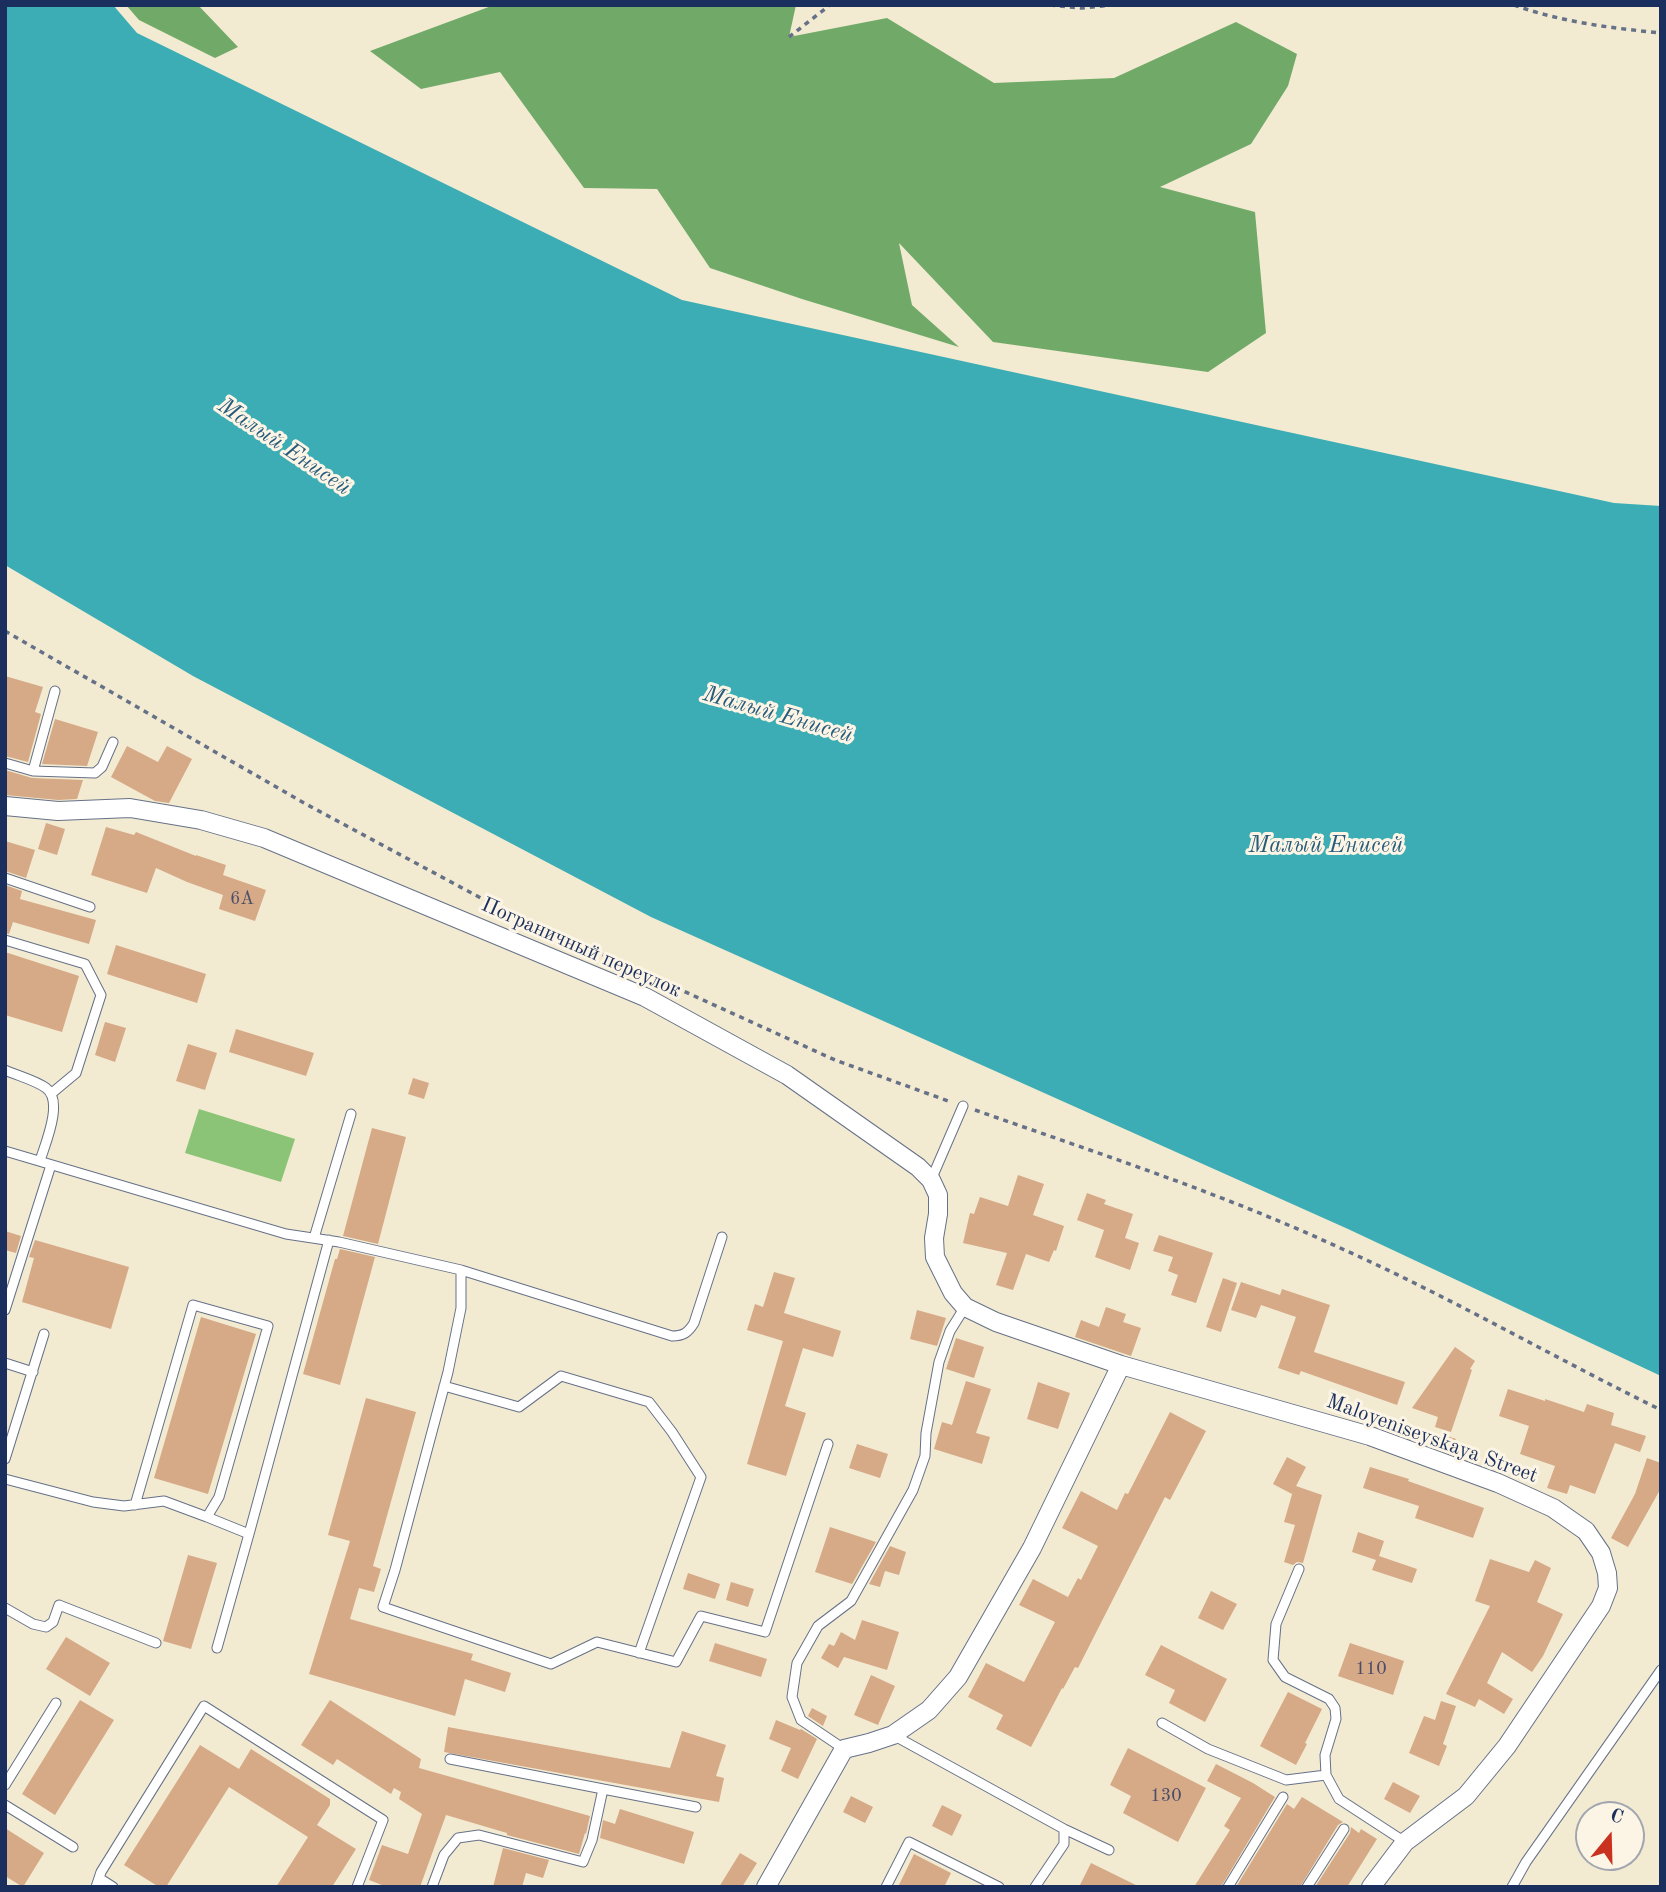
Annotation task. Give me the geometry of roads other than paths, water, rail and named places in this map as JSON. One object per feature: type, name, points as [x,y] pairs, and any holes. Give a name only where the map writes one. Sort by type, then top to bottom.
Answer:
[{"type":"street","name":"Пограничный переулок","points":[[5,806],[58,811],[130,808],[201,820],[276,844],[645,997],[787,1075],[911,1162],[931,1180]]},
{"type":"street","points":[[766,1887],[844,1749],[893,1735],[929,1710],[958,1677],[1032,1549],[1121,1365],[996,1322],[965,1307],[953,1293],[935,1257],[938,1195],[931,1180]]},
{"type":"street","name":"Maloyeniseyskaya Street","points":[[1121,1365],[1370,1436],[1498,1483],[1553,1507],[1586,1531],[1601,1553],[1608,1573],[1608,1588],[1601,1606],[1507,1746],[1466,1796],[1405,1842],[1371,1887]]},
{"type":"lane","points":[[33,771],[55,691]]},
{"type":"lane","points":[[5,763],[33,771],[95,772],[102,767],[113,741]]},
{"type":"lane","points":[[5,878],[90,907]]},
{"type":"lane","points":[[5,940],[85,964],[101,995],[76,1073],[52,1093]]},
{"type":"lane","points":[[5,1070],[46,1087],[52,1093],[55,1107],[40,1161]]},
{"type":"lane","points":[[931,1180],[963,1106]]},
{"type":"lane","points":[[314,1238],[352,1114]]},
{"type":"lane","points":[[5,1151],[286,1234],[329,1240],[461,1270],[672,1336],[689,1332],[694,1323],[722,1237]]},
{"type":"lane","points":[[5,1310],[51,1164]]},
{"type":"lane","points":[[217,1648],[329,1240]]},
{"type":"lane","points":[[461,1270],[461,1308],[444,1385],[383,1607],[551,1664],[597,1642],[676,1662],[701,1616],[765,1632],[828,1444]]},
{"type":"lane","points":[[135,1505],[193,1305],[268,1326],[219,1497],[207,1517]]},
{"type":"lane","points":[[844,1749],[801,1720],[792,1697],[797,1663],[818,1626],[850,1601],[913,1490],[925,1456],[928,1421],[939,1362],[950,1331],[965,1307]]},
{"type":"lane","points":[[5,1459],[44,1334]]},
{"type":"lane","points":[[5,1363],[33,1372]]},
{"type":"lane","points":[[444,1385],[519,1407],[561,1376],[649,1402],[672,1432],[701,1477],[639,1653]]},
{"type":"lane","points":[[5,1479],[93,1502],[124,1506],[164,1502],[249,1534]]},
{"type":"lane","points":[[1299,1569],[1276,1623],[1273,1660],[1285,1676],[1329,1699],[1335,1707],[1336,1719],[1325,1755],[1326,1775],[1339,1798],[1405,1842]]},
{"type":"lane","points":[[5,1608],[33,1624],[46,1627],[53,1622],[60,1605],[156,1643]]},
{"type":"lane","points":[[1512,1887],[1526,1862],[1661,1670]]},
{"type":"lane","points":[[5,1785],[56,1703]]},
{"type":"lane","points":[[113,1887],[97,1882],[204,1706],[383,1820],[356,1887]]},
{"type":"lane","points":[[1162,1723],[1208,1749],[1286,1780],[1326,1775]]},
{"type":"lane","points":[[893,1735],[1064,1829],[1109,1850]]},
{"type":"lane","points":[[450,1759],[696,1807]]},
{"type":"lane","points":[[432,1887],[444,1855],[458,1838],[479,1835],[583,1861],[592,1840],[603,1789]]},
{"type":"lane","points":[[1228,1887],[1283,1797]]},
{"type":"lane","points":[[5,1805],[73,1847]]},
{"type":"lane","points":[[1035,1887],[1064,1844],[1064,1829]]},
{"type":"lane","points":[[1307,1887],[1344,1829]]},
{"type":"lane","points":[[886,1887],[909,1842],[999,1887]]},
{"type":"water","name":"Малый Енисей","points":[[5,5],[113,5],[137,33],[682,300],[1614,503],[1661,506],[1661,1376],[1348,1229],[651,917],[193,676],[5,565]]}]
